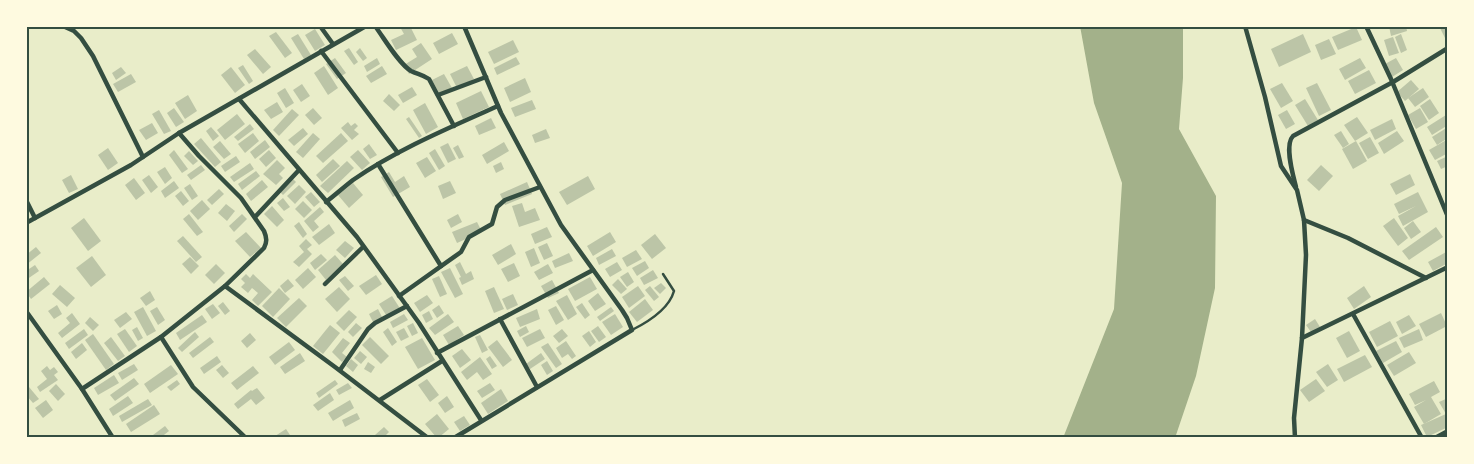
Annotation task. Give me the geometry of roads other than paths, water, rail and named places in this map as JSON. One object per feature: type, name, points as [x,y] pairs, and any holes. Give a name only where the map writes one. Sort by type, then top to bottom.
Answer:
[{"type":"street","points":[[63,26],[74,31],[81,38],[93,56],[143,157]]},
{"type":"street","points":[[320,26],[333,44]]},
{"type":"street","points":[[26,224],[143,157],[179,133],[239,98],[366,26]]},
{"type":"street","points":[[375,26],[402,63],[410,70],[429,79],[454,126]]},
{"type":"street","points":[[454,438],[632,330],[627,318],[561,225],[540,187],[501,113],[464,26]]},
{"type":"street","points":[[1245,26],[1265,97],[1281,166],[1297,190]]},
{"type":"street","points":[[1366,26],[1392,82],[1448,217]]},
{"type":"street","points":[[1295,438],[1294,418],[1302,338],[1306,255],[1304,220],[1290,164],[1290,139],[1300,131],[1392,82],[1448,48]]},
{"type":"street","points":[[321,51],[398,153]]},
{"type":"street","points":[[438,95],[486,77]]},
{"type":"street","points":[[239,98],[363,247],[400,296],[481,420]]},
{"type":"street","points":[[326,202],[352,181],[378,164],[498,106]]},
{"type":"street","points":[[82,389],[161,337],[225,286],[258,256],[267,242],[264,231],[240,198],[179,133]]},
{"type":"street","points":[[378,164],[441,266]]},
{"type":"street","points":[[255,218],[299,170]]},
{"type":"street","points":[[400,296],[461,252],[469,237],[492,224],[497,207],[505,200],[540,187]]},
{"type":"street","points":[[26,200],[35,218]]},
{"type":"street","points":[[1304,220],[1348,238],[1426,278]]},
{"type":"street","points":[[325,284],[363,247]]},
{"type":"street","points":[[1302,338],[1448,267]]},
{"type":"street","points":[[437,352],[593,270]]},
{"type":"street","points":[[225,286],[340,370],[428,438]]},
{"type":"street","points":[[340,370],[368,329],[375,323],[407,306]]},
{"type":"street","points":[[26,311],[82,389],[113,438]]},
{"type":"street","points":[[1353,314],[1422,438]]},
{"type":"street","points":[[500,319],[537,387]]},
{"type":"street","points":[[161,337],[193,388],[246,438]]},
{"type":"street","points":[[380,400],[442,361]]},
{"type":"street","points":[[1435,438],[1448,431]]},
{"type":"lane","points":[[632,330],[649,321],[665,306],[673,295],[674,291],[663,274]]}]
